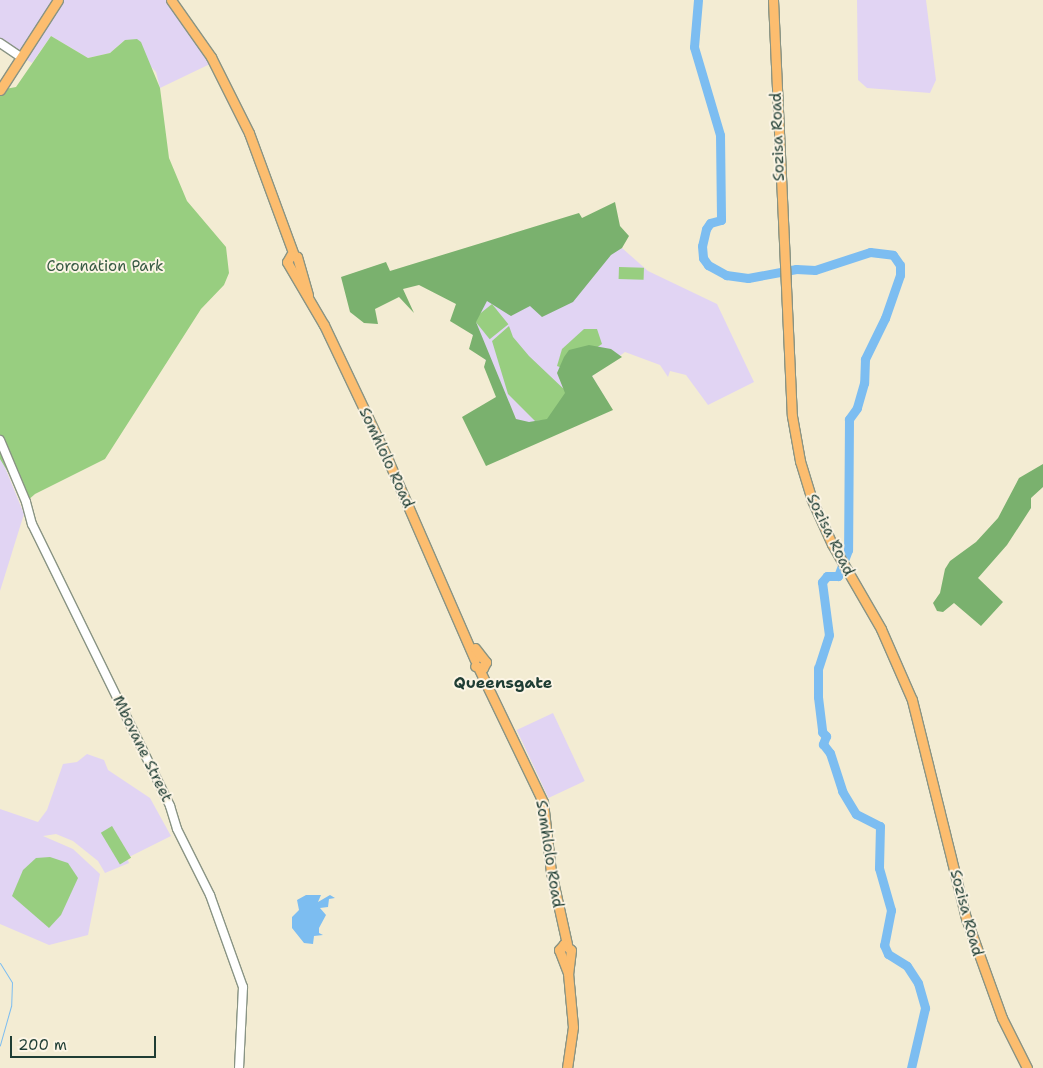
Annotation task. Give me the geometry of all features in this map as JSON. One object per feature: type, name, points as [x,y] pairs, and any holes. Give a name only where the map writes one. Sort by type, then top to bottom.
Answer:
[{"type":"main road","points":[[0,90],[58,0]]},
{"type":"main road","name":"Somhlolo Road","points":[[171,0],[211,57],[249,133],[293,261],[388,460],[543,802],[564,945],[571,948],[566,955],[573,1027],[567,1068]]},
{"type":"main road","name":"Somhlolo Road","points":[[176,0],[184,18]]},
{"type":"main road","name":"Sozisa Road","points":[[773,0],[783,268],[792,416],[800,460],[811,498],[850,578],[861,590],[881,629],[912,700],[966,918],[1002,1018],[1027,1068]]},
{"type":"street","points":[[0,44],[21,57]]},
{"type":"street","name":"Mbovane Street","points":[[0,440],[26,502],[32,524],[170,806],[178,829],[210,895],[243,987],[240,1068]]},
{"type":"shaded area","points":[[0,0],[173,0],[210,64],[160,88],[156,72],[125,40],[110,53],[88,58],[51,36],[32,63],[0,43]]},
{"type":"shaded area","points":[[857,0],[926,0],[936,80],[930,93],[867,88],[858,80]]},
{"type":"shaded area","points":[[622,248],[648,271],[717,304],[754,382],[708,405],[686,375],[670,371],[668,377],[660,365],[625,352],[592,376],[607,401],[528,442],[462,315],[487,300]]},
{"type":"shaded area","points":[[0,455],[24,514],[0,591]]},
{"type":"shaded area","points":[[553,713],[585,781],[548,798],[517,730]]},
{"type":"shaded area","points":[[87,754],[104,760],[108,770],[150,798],[171,836],[127,858],[129,863],[105,873],[98,861],[73,841],[56,834],[43,836],[73,849],[100,874],[88,935],[49,945],[0,924],[0,809],[38,822],[47,810],[63,764],[77,762]]},
{"type":"green space","name":"Coronation Park","points":[[51,36],[88,58],[110,53],[125,40],[137,39],[141,42],[160,88],[169,158],[187,201],[226,247],[229,273],[224,285],[201,309],[105,459],[35,494],[26,502],[0,459],[0,90],[16,87]]},
{"type":"green space","points":[[615,202],[620,226],[629,236],[622,248],[611,255],[573,302],[542,317],[530,306],[511,316],[487,301],[476,322],[516,419],[529,422],[547,419],[565,393],[557,373],[564,357],[569,350],[589,345],[611,349],[622,357],[592,376],[613,410],[486,466],[462,417],[496,397],[484,367],[486,360],[469,349],[473,335],[450,321],[456,304],[419,285],[403,289],[414,313],[399,297],[375,309],[378,324],[364,323],[350,312],[341,277],[386,262],[390,271],[579,213],[582,218]]},
{"type":"green space","points":[[619,267],[644,268],[644,280],[619,279]]},
{"type":"green space","points":[[492,304],[508,324],[490,339],[473,319]]},
{"type":"green space","points":[[509,326],[513,337],[529,356],[568,393],[547,420],[535,421],[508,394],[492,341]]},
{"type":"green space","points":[[584,329],[597,329],[602,344],[565,369],[557,366],[562,349]]},
{"type":"green space","points":[[1043,464],[1043,487],[1031,498],[1031,508],[1007,545],[978,578],[1003,602],[981,626],[954,603],[943,612],[937,611],[933,603],[940,593],[945,569],[950,561],[976,542],[998,518],[1019,478]]},
{"type":"green space","points":[[112,826],[131,858],[120,864],[101,833]]},
{"type":"green space","points":[[50,857],[68,863],[78,878],[61,915],[49,928],[12,896],[23,870],[36,858]]},
{"type":"water","points":[[306,895],[321,895],[318,902],[330,895],[335,898],[329,899],[328,907],[320,908],[326,915],[319,928],[319,933],[323,935],[314,936],[313,944],[304,943],[292,928],[292,917],[299,910],[297,900]]},
{"type":"waterway","points":[[698,0],[694,47],[720,135],[721,220],[710,223],[706,229],[702,246],[703,258],[708,265],[726,275],[748,278],[796,269],[815,270],[870,252],[893,255],[900,265],[900,275],[885,318],[865,359],[864,383],[857,408],[849,419],[848,550],[838,576],[827,576],[822,582],[829,635],[818,668],[818,697],[822,732],[826,736],[823,744],[830,753],[842,791],[856,814],[880,826],[879,868],[891,910],[884,945],[888,954],[907,966],[918,983],[925,1008],[911,1068]]},
{"type":"waterway","points":[[0,963],[12,982],[11,1006],[0,1045]]},
{"type":"district","name":"Queensgate","points":[[503,683]]}]
